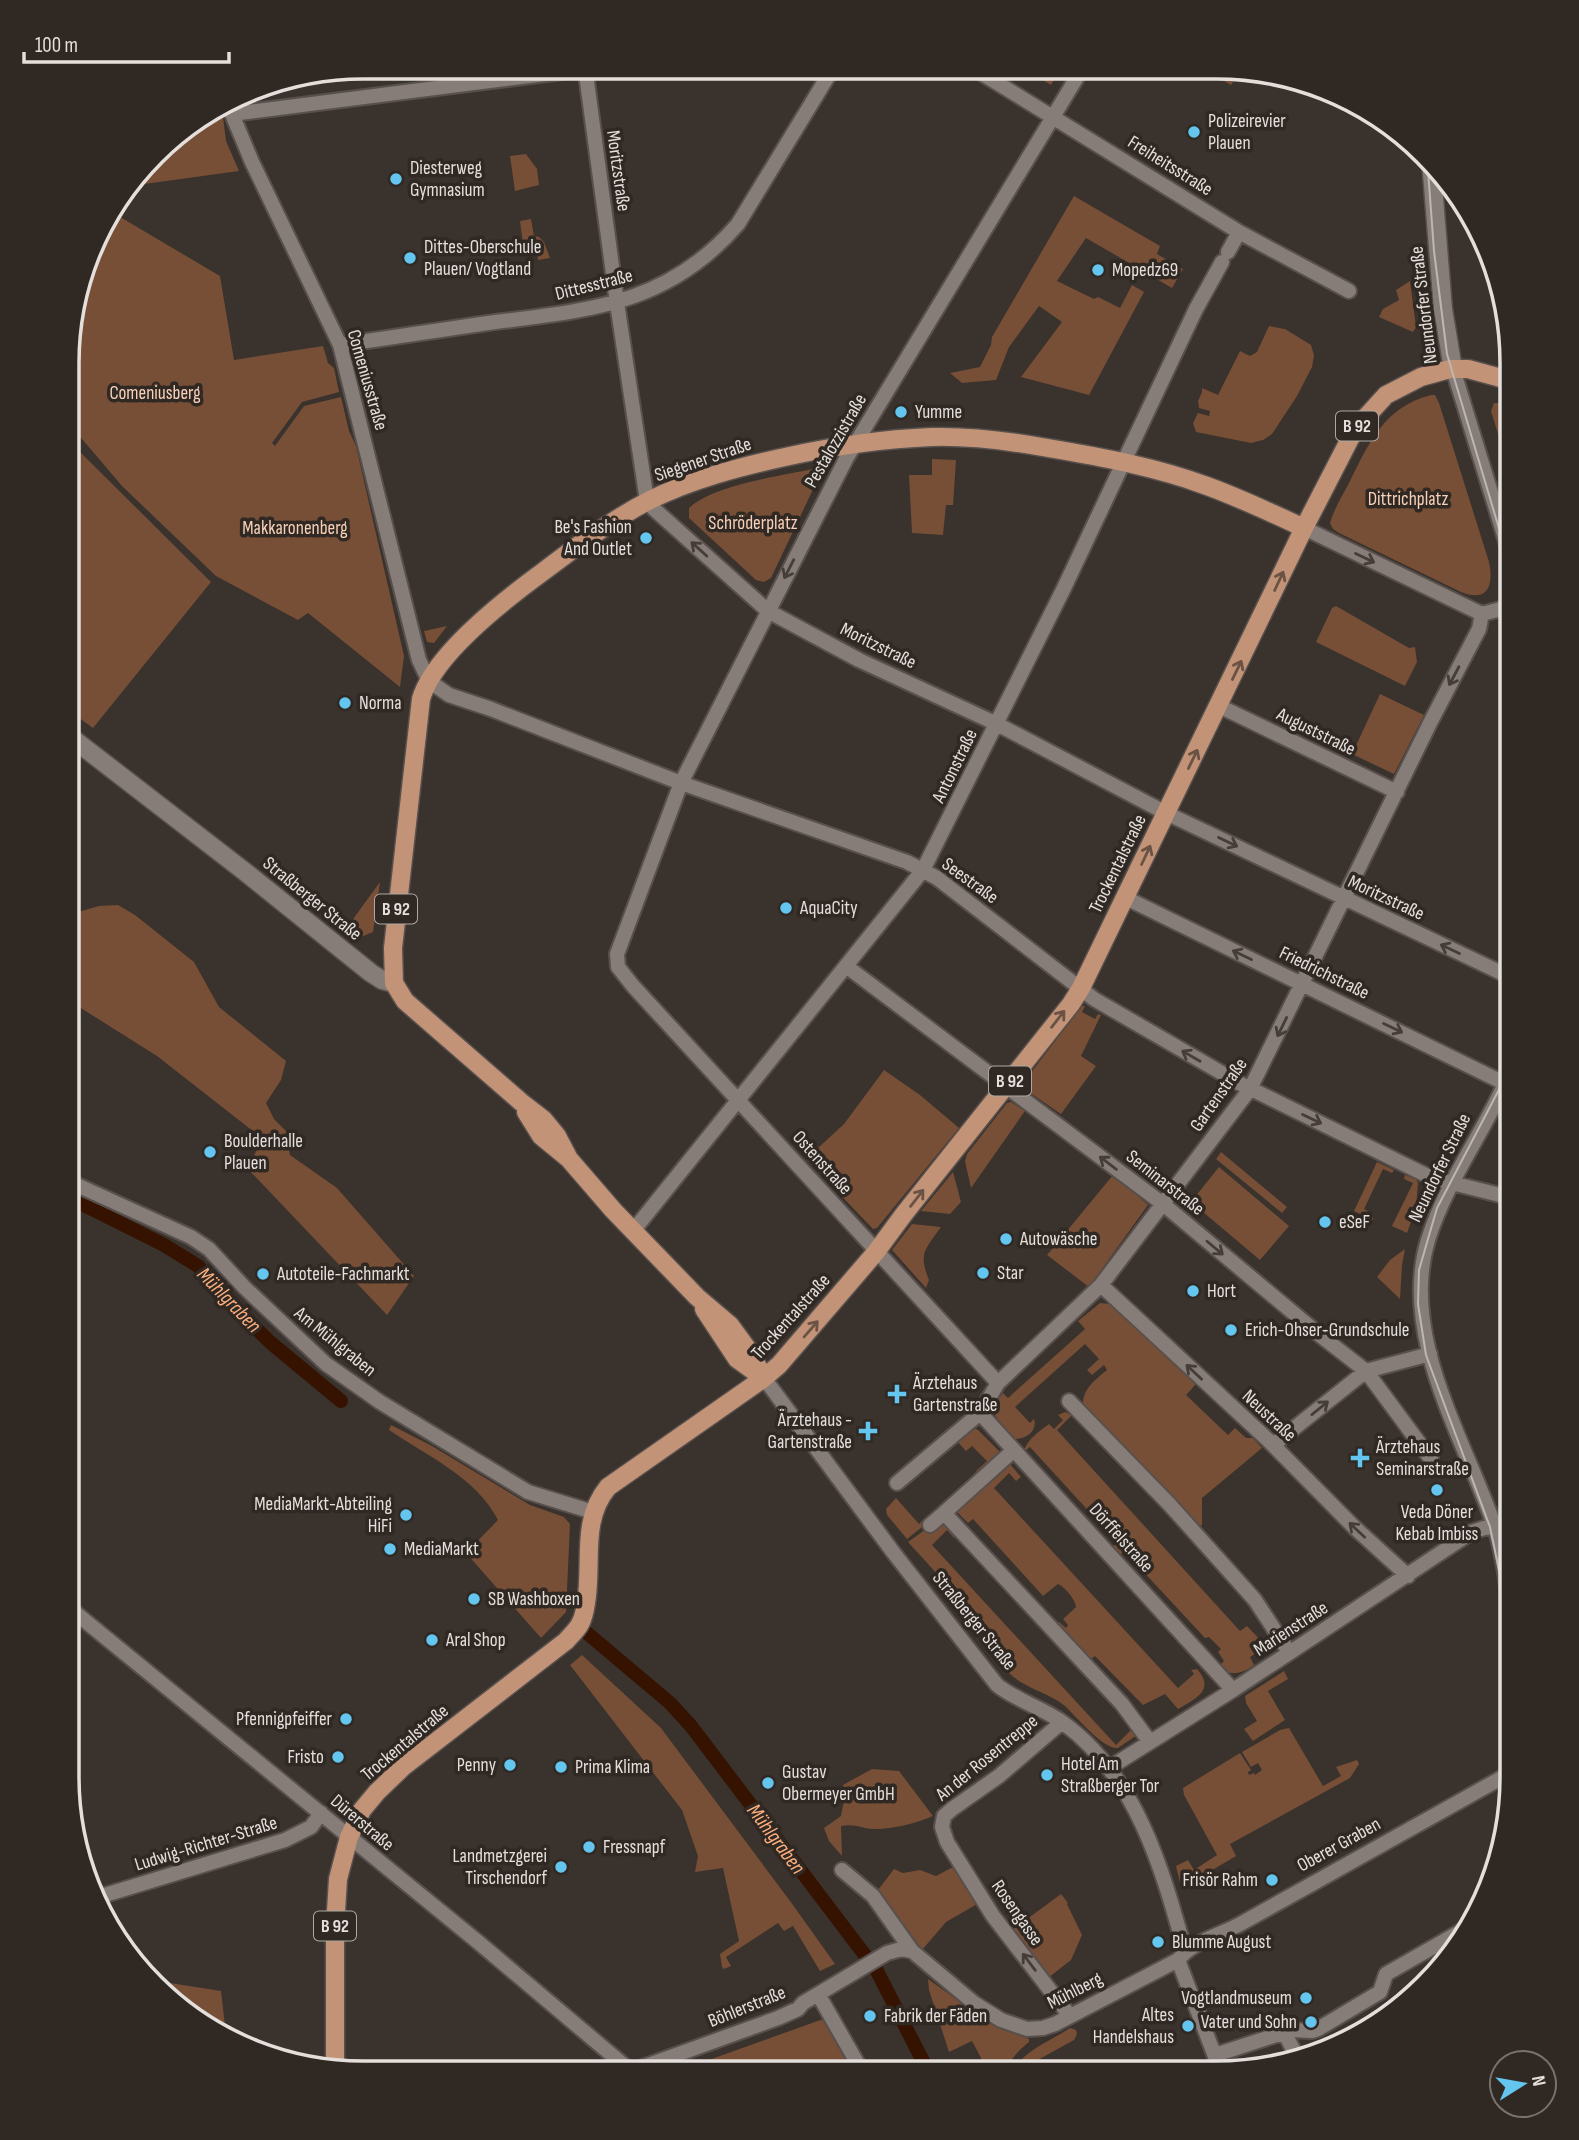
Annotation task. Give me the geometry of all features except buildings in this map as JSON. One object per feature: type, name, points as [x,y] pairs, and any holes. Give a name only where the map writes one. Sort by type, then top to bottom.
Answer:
[{"type":"main road","name":"Neundorfer Straße","points":[[1432,179],[1443,309],[1453,369]]},
{"type":"main road","name":"B 92","points":[[1304,528],[1348,442],[1376,404],[1421,377],[1453,369],[1481,371],[1500,377]]},
{"type":"main road","name":"Siegener Straße","points":[[394,983],[394,935],[415,741],[421,699],[429,681],[475,627],[521,587],[648,501],[697,480],[740,467],[856,443],[934,437],[997,440],[1123,462],[1205,485],[1304,528]]},
{"type":"main road","name":"Trockentalstraße","points":[[335,2060],[335,1927],[338,1879],[349,1837],[368,1803],[403,1767],[566,1641],[580,1625],[586,1602],[589,1586],[589,1530],[599,1498],[608,1488],[764,1378],[789,1354],[876,1252],[1071,1004],[1126,898],[1304,528]]},
{"type":"main road","name":"Straßberger Straße","points":[[79,744],[371,973],[394,983],[405,1002],[551,1127],[569,1159],[696,1297],[737,1359],[764,1378]]},
{"type":"street","points":[[236,108],[490,79]]},
{"type":"street","name":"Moritzstraße","points":[[586,79],[617,303],[648,501],[768,611],[859,660],[997,724],[1166,813],[1500,972]]},
{"type":"street","name":"Dittesstraße","points":[[340,345],[568,313],[639,296],[673,279],[718,247],[737,224],[825,79]]},
{"type":"street","name":"Freiheitsstraße","points":[[991,79],[1239,232],[1349,292]]},
{"type":"street","name":"Pestalozzistraße","points":[[618,967],[617,954],[681,783],[768,611],[856,443],[1076,79]]},
{"type":"street","name":"Comeniusstraße","points":[[232,111],[252,162],[340,345],[419,660],[429,681]]},
{"type":"street","name":"Antonstraße","points":[[633,1231],[923,870],[1239,232]]},
{"type":"street","name":"Neundorfer Straße","points":[[1453,369],[1500,523]]},
{"type":"street","points":[[1304,528],[1482,614],[1500,609]]},
{"type":"street","name":"Gartenstraße","points":[[897,1483],[980,1413],[998,1383],[1101,1285],[1251,1089],[1431,720],[1479,628],[1482,614]]},
{"type":"street","name":"Seestraße","points":[[429,681],[449,695],[681,783],[923,870],[1094,999],[1251,1089],[1432,1178],[1500,1195]]},
{"type":"street","name":"Auguststraße","points":[[1219,706],[1397,792]]},
{"type":"street","name":"Friedrichstraße","points":[[1126,898],[1500,1081]]},
{"type":"street","name":"Seminarstraße","points":[[846,966],[1163,1204],[1366,1371],[1431,1459]]},
{"type":"street","name":"Ostenstraße","points":[[618,967],[998,1383]]},
{"type":"street","name":"Neundorfer Straße","points":[[1500,1095],[1440,1208],[1428,1241],[1422,1270],[1421,1304],[1430,1354],[1495,1527],[1500,1553]]},
{"type":"street","name":"Am Mühlgraben","points":[[79,1186],[191,1237],[209,1249],[291,1333],[326,1364],[380,1402],[528,1492],[593,1512]]},
{"type":"street","name":"Neustraße","points":[[1101,1285],[1273,1445],[1354,1527],[1408,1576]]},
{"type":"street","points":[[1273,1445],[1366,1371],[1430,1354]]},
{"type":"street","name":"Straßberger Straße","points":[[764,1378],[893,1552],[997,1685],[1062,1721],[1109,1768],[1147,1831],[1155,1850],[1182,1955],[1217,2061]]},
{"type":"street","points":[[1069,1401],[1170,1505],[1255,1600],[1289,1652]]},
{"type":"street","name":"Dörffelstraße","points":[[980,1413],[1233,1690]]},
{"type":"street","points":[[930,1525],[1014,1450]]},
{"type":"street","points":[[944,1513],[1122,1704],[1150,1742]]},
{"type":"street","name":"Marienstraße","points":[[1109,1768],[1233,1690],[1472,1532],[1500,1527]]},
{"type":"street","name":"Dürerstraße","points":[[79,1616],[618,2061]]},
{"type":"street","name":"An der Rosentreppe","points":[[942,1827],[944,1816],[999,1776],[1062,1721]]},
{"type":"street","name":"Oberer Graben","points":[[1182,1955],[1500,1779]]},
{"type":"street","name":"Ludwig-Richter-Straße","points":[[104,1895],[285,1840],[311,1826],[320,1813]]},
{"type":"street","name":"Rosengasse","points":[[942,1827],[947,1842],[993,1916],[1070,2016]]},
{"type":"street","name":"Mühlberg","points":[[842,1870],[873,1896],[912,1951],[974,2003],[1001,2020],[1027,2029],[1043,2028],[1070,2016],[1182,1955]]},
{"type":"street","points":[[1215,2056],[1284,2032],[1318,2029],[1380,1992],[1386,1974],[1451,1937]]},
{"type":"street","name":"Böhlerstraße","points":[[661,2061],[778,2018],[798,2009],[871,1962],[894,1951],[912,1951]]},
{"type":"street","points":[[818,1994],[856,2061]]},
{"type":"street","points":[[1284,2032],[1294,2051]]},
{"type":"green space","points":[[1041,79],[1054,79],[1051,85]]},
{"type":"green space","points":[[1220,79],[1235,79],[1231,85]]},
{"type":"green space","points":[[223,116],[226,141],[239,171],[142,184],[190,137]]},
{"type":"green space","points":[[526,154],[537,169],[539,185],[515,191],[510,156]]},
{"type":"green space","points":[[1074,196],[1160,246],[1157,254],[1183,269],[1172,288],[1086,238],[1057,281],[1120,308],[1132,285],[1144,292],[1089,395],[1021,377],[1062,322],[1039,306],[1009,347],[996,380],[962,383],[950,373],[980,367],[992,337]]},
{"type":"green space","points":[[120,217],[220,276],[234,360],[323,346],[328,363],[334,368],[339,392],[302,402],[272,443],[275,446],[304,406],[341,397],[349,431],[356,446],[404,656],[400,687],[308,613],[298,620],[216,576],[122,486],[79,436],[79,344],[84,308],[100,254]]},
{"type":"green space","points":[[531,219],[534,236],[544,242],[550,258],[538,260],[536,247],[523,244],[520,221]]},
{"type":"green space","points":[[1410,281],[1416,327],[1413,332],[1379,317],[1383,309],[1399,300],[1396,290]]},
{"type":"green space","points":[[1269,326],[1285,329],[1311,345],[1314,355],[1312,367],[1297,396],[1272,434],[1251,443],[1196,432],[1193,423],[1198,413],[1209,416],[1210,411],[1199,408],[1202,388],[1218,395],[1240,351],[1250,356],[1257,352]]},
{"type":"green space","name":"Dittrichplatz","points":[[1435,395],[1439,403],[1489,562],[1491,578],[1487,590],[1477,595],[1461,592],[1339,533],[1330,523],[1364,454],[1380,429],[1401,408]]},
{"type":"green space","points":[[1494,403],[1500,403],[1500,441],[1491,411]]},
{"type":"green space","points":[[79,451],[211,582],[93,728],[79,718]]},
{"type":"green space","points":[[932,459],[956,460],[953,505],[946,505],[943,535],[912,533],[909,475],[932,475]]},
{"type":"green space","name":"Schröderplatz","points":[[813,469],[818,474],[817,481],[771,578],[764,582],[756,580],[689,518],[689,508],[714,493],[748,482]]},
{"type":"green space","points":[[1336,606],[1409,648],[1415,647],[1417,662],[1405,686],[1316,642],[1332,608]]},
{"type":"green space","points":[[447,626],[434,643],[427,642],[424,631]]},
{"type":"green space","points":[[1380,694],[1424,715],[1394,774],[1352,754]]},
{"type":"green space","points":[[380,882],[373,932],[361,937],[348,926]]},
{"type":"green space","points":[[118,905],[135,915],[194,962],[219,1007],[286,1061],[281,1080],[266,1103],[274,1119],[286,1131],[290,1155],[337,1188],[414,1276],[387,1315],[247,1168],[263,1139],[157,1056],[79,1007],[79,912],[99,906]]},
{"type":"green space","points":[[1082,1006],[1085,1006],[1082,1012],[1095,1019],[1098,1014],[1101,1015],[1081,1056],[1096,1066],[1061,1114],[1026,1090],[1023,1083]]},
{"type":"green space","points":[[884,1070],[920,1095],[959,1128],[877,1228],[873,1229],[806,1159],[844,1124]]},
{"type":"green space","points":[[1011,1102],[1025,1111],[971,1188],[965,1161],[967,1154],[1007,1103]]},
{"type":"green space","points":[[1221,1152],[1287,1207],[1282,1213],[1216,1159]]},
{"type":"green space","points":[[1377,1162],[1394,1170],[1392,1173],[1383,1169],[1364,1209],[1373,1214],[1373,1220],[1354,1211]]},
{"type":"green space","points":[[1219,1167],[1289,1226],[1260,1260],[1191,1202]]},
{"type":"green space","points":[[953,1172],[961,1202],[950,1214],[921,1211]]},
{"type":"green space","points":[[1113,1175],[1148,1205],[1089,1287],[1047,1255]]},
{"type":"green space","points":[[1405,1175],[1416,1179],[1418,1183],[1416,1208],[1407,1233],[1392,1226],[1413,1183],[1404,1179]]},
{"type":"green space","points":[[912,1224],[941,1227],[925,1252],[924,1264],[929,1280],[926,1288],[892,1250]]},
{"type":"green space","points":[[1405,1249],[1400,1299],[1377,1277],[1390,1260]]},
{"type":"green space","points":[[1100,1303],[1110,1304],[1197,1383],[1186,1395],[1228,1435],[1235,1428],[1246,1438],[1253,1438],[1262,1448],[1202,1498],[1202,1525],[1197,1529],[1083,1407],[1087,1390],[1107,1370],[1104,1365],[1092,1375],[1087,1370],[1099,1359],[1085,1344],[1015,1407],[1030,1423],[1034,1419],[1034,1428],[1029,1434],[1012,1439],[995,1415],[998,1400],[1003,1393],[1008,1398],[1085,1329],[1078,1321]]},
{"type":"green space","points":[[1065,1412],[1072,1415],[1057,1430],[1240,1631],[1247,1626],[1265,1645],[1275,1635],[1274,1642],[1250,1657],[1254,1665],[1236,1673],[1223,1670],[1219,1666],[1224,1661],[1218,1652],[1221,1649],[1209,1637],[1205,1638],[1126,1553],[1119,1554],[1114,1551],[1113,1547],[1117,1542],[1030,1447],[1023,1452],[1037,1433],[1049,1424],[1054,1429],[1063,1420],[1058,1415]]},
{"type":"green space","points":[[391,1425],[432,1446],[530,1505],[564,1517],[570,1524],[566,1612],[541,1638],[466,1553],[498,1520],[489,1505],[464,1479],[389,1430]]},
{"type":"green space","points":[[972,1427],[1001,1453],[979,1476],[976,1471],[987,1461],[972,1446],[966,1451],[954,1438]]},
{"type":"green space","points":[[1009,1463],[1021,1477],[1016,1481],[1009,1473],[994,1488],[1178,1688],[1194,1674],[1191,1670],[1197,1669],[1204,1683],[1201,1693],[1178,1709],[1165,1694],[1143,1705],[1095,1656],[1086,1663],[1053,1627],[1059,1622],[1066,1628],[1068,1625],[1063,1619],[1076,1607],[1064,1588],[1058,1584],[1043,1596],[973,1519],[968,1523],[956,1511]]},
{"type":"green space","points":[[896,1498],[919,1524],[924,1519],[927,1523],[907,1539],[887,1515],[886,1509]]},
{"type":"green space","points":[[947,1526],[957,1535],[954,1538],[947,1530],[932,1545],[1116,1745],[1132,1729],[1137,1735],[1118,1748],[1112,1747],[1090,1732],[1065,1706],[1010,1674],[984,1643],[943,1581],[908,1542],[926,1529]]},
{"type":"green space","points":[[582,1655],[661,1728],[835,1964],[820,1971],[793,1926],[784,1931],[778,1923],[726,1957],[731,1966],[724,1969],[722,1967],[720,1954],[739,1941],[723,1868],[695,1872],[698,1856],[682,1810],[570,1665]]},
{"type":"green space","points":[[1284,1671],[1288,1679],[1268,1691],[1285,1720],[1253,1741],[1244,1729],[1257,1721],[1246,1703],[1245,1696]]},
{"type":"green space","points":[[1289,1728],[1323,1786],[1341,1776],[1336,1767],[1357,1760],[1359,1764],[1350,1778],[1230,1844],[1236,1856],[1204,1875],[1180,1882],[1176,1866],[1188,1860],[1194,1870],[1217,1855],[1184,1795],[1183,1788],[1240,1753],[1251,1770],[1249,1775],[1255,1775],[1262,1770],[1258,1763],[1251,1767],[1242,1752],[1280,1730]]},
{"type":"green space","points":[[872,1769],[899,1771],[933,1816],[882,1829],[841,1826],[842,1856],[829,1841],[824,1828],[841,1816],[843,1785]]},
{"type":"green space","points":[[955,1866],[979,1903],[946,1922],[922,1950],[878,1890],[894,1869],[903,1873],[920,1870],[936,1876]]},
{"type":"green space","points":[[1061,1894],[1068,1903],[1082,1935],[1071,1960],[1048,1978],[1011,1931]]},
{"type":"green space","points":[[928,1979],[991,2024],[1029,2039],[1029,2042],[1011,2061],[983,2061],[972,2041],[949,2052]]},
{"type":"green space","points":[[167,1982],[221,1991],[225,2025],[190,2003]]},
{"type":"green space","points":[[826,2018],[849,2061],[706,2061]]},
{"type":"green space","points":[[1070,2028],[1076,2030],[1074,2040],[1036,2061],[1020,2061],[1030,2052]]},
{"type":"waterway","name":"Mühlgraben","points":[[79,1202],[164,1245],[198,1266],[271,1343],[341,1401]]},
{"type":"waterway","name":"Mühlgraben","points":[[587,1633],[670,1703],[691,1726],[877,1971],[923,2061]]},
{"type":"tram line","points":[[1428,174],[1434,251],[1447,354],[1500,532]]},
{"type":"tram line","points":[[1500,1088],[1437,1208],[1419,1270],[1418,1304],[1426,1355],[1490,1527],[1500,1575]]},
{"type":"place","name":"Polizeirevier Plauen","points":[[1194,132]]},
{"type":"place","name":"Diesterweg Gymnasium","points":[[396,179]]},
{"type":"place","name":"Dittes-Oberschule Plauen/ Vogtland","points":[[410,258]]},
{"type":"place","name":"Mopedz69","points":[[1098,270]]},
{"type":"place","name":"Yumme","points":[[901,412]]},
{"type":"place","name":"Be's Fashion And Outlet","points":[[646,538]]},
{"type":"place","name":"Norma","points":[[345,703]]},
{"type":"place","name":"AquaCity","points":[[786,908]]},
{"type":"place","name":"Boulderhalle Plauen","points":[[210,1152]]},
{"type":"place","name":"eSeF","points":[[1325,1222]]},
{"type":"place","name":"Autowäsche","points":[[1006,1239]]},
{"type":"place","name":"Star","points":[[983,1273]]},
{"type":"place","name":"Autoteile-Fachmarkt","points":[[263,1274]]},
{"type":"place","name":"Hort","points":[[1193,1291]]},
{"type":"place","name":"Erich-Ohser-Grundschule","points":[[1231,1330]]},
{"type":"place","name":"Ärztehaus Gartenstraße","points":[[897,1394]]},
{"type":"place","name":"Ärztehaus - Gartenstraße","points":[[868,1431]]},
{"type":"place","name":"Ärztehaus Seminarstraße","points":[[1360,1458]]},
{"type":"place","name":"Veda Döner Kebab Imbiss","points":[[1437,1490]]},
{"type":"place","name":"MediaMarkt-Abteiling HiFi","points":[[406,1515]]},
{"type":"place","name":"MediaMarkt","points":[[390,1549]]},
{"type":"place","name":"SB Washboxen","points":[[474,1599]]},
{"type":"place","name":"Aral Shop","points":[[432,1640]]},
{"type":"place","name":"Pfennigpfeiffer","points":[[346,1719]]},
{"type":"place","name":"Fristo","points":[[338,1757]]},
{"type":"place","name":"Penny","points":[[510,1765]]},
{"type":"place","name":"Prima Klima","points":[[561,1767]]},
{"type":"place","name":"Hotel Am Straßberger Tor","points":[[1047,1775]]},
{"type":"place","name":"Gustav Obermeyer GmbH","points":[[768,1783]]},
{"type":"place","name":"Fressnapf","points":[[589,1847]]},
{"type":"place","name":"Landmetzgerei Tirschendorf","points":[[561,1867]]},
{"type":"place","name":"Frisör Rahm","points":[[1272,1880]]},
{"type":"place","name":"Blumme August","points":[[1158,1942]]},
{"type":"place","name":"Vogtlandmuseum","points":[[1306,1998]]},
{"type":"place","name":"Fabrik der Fäden","points":[[870,2016]]},
{"type":"place","name":"Vater und Sohn","points":[[1311,2022]]},
{"type":"place","name":"Altes Handelshaus","points":[[1188,2026]]},
{"type":"park label","name":"Comeniusberg","points":[[155,393]]},
{"type":"park label","name":"Makkaronenberg","points":[[295,528]]}]
